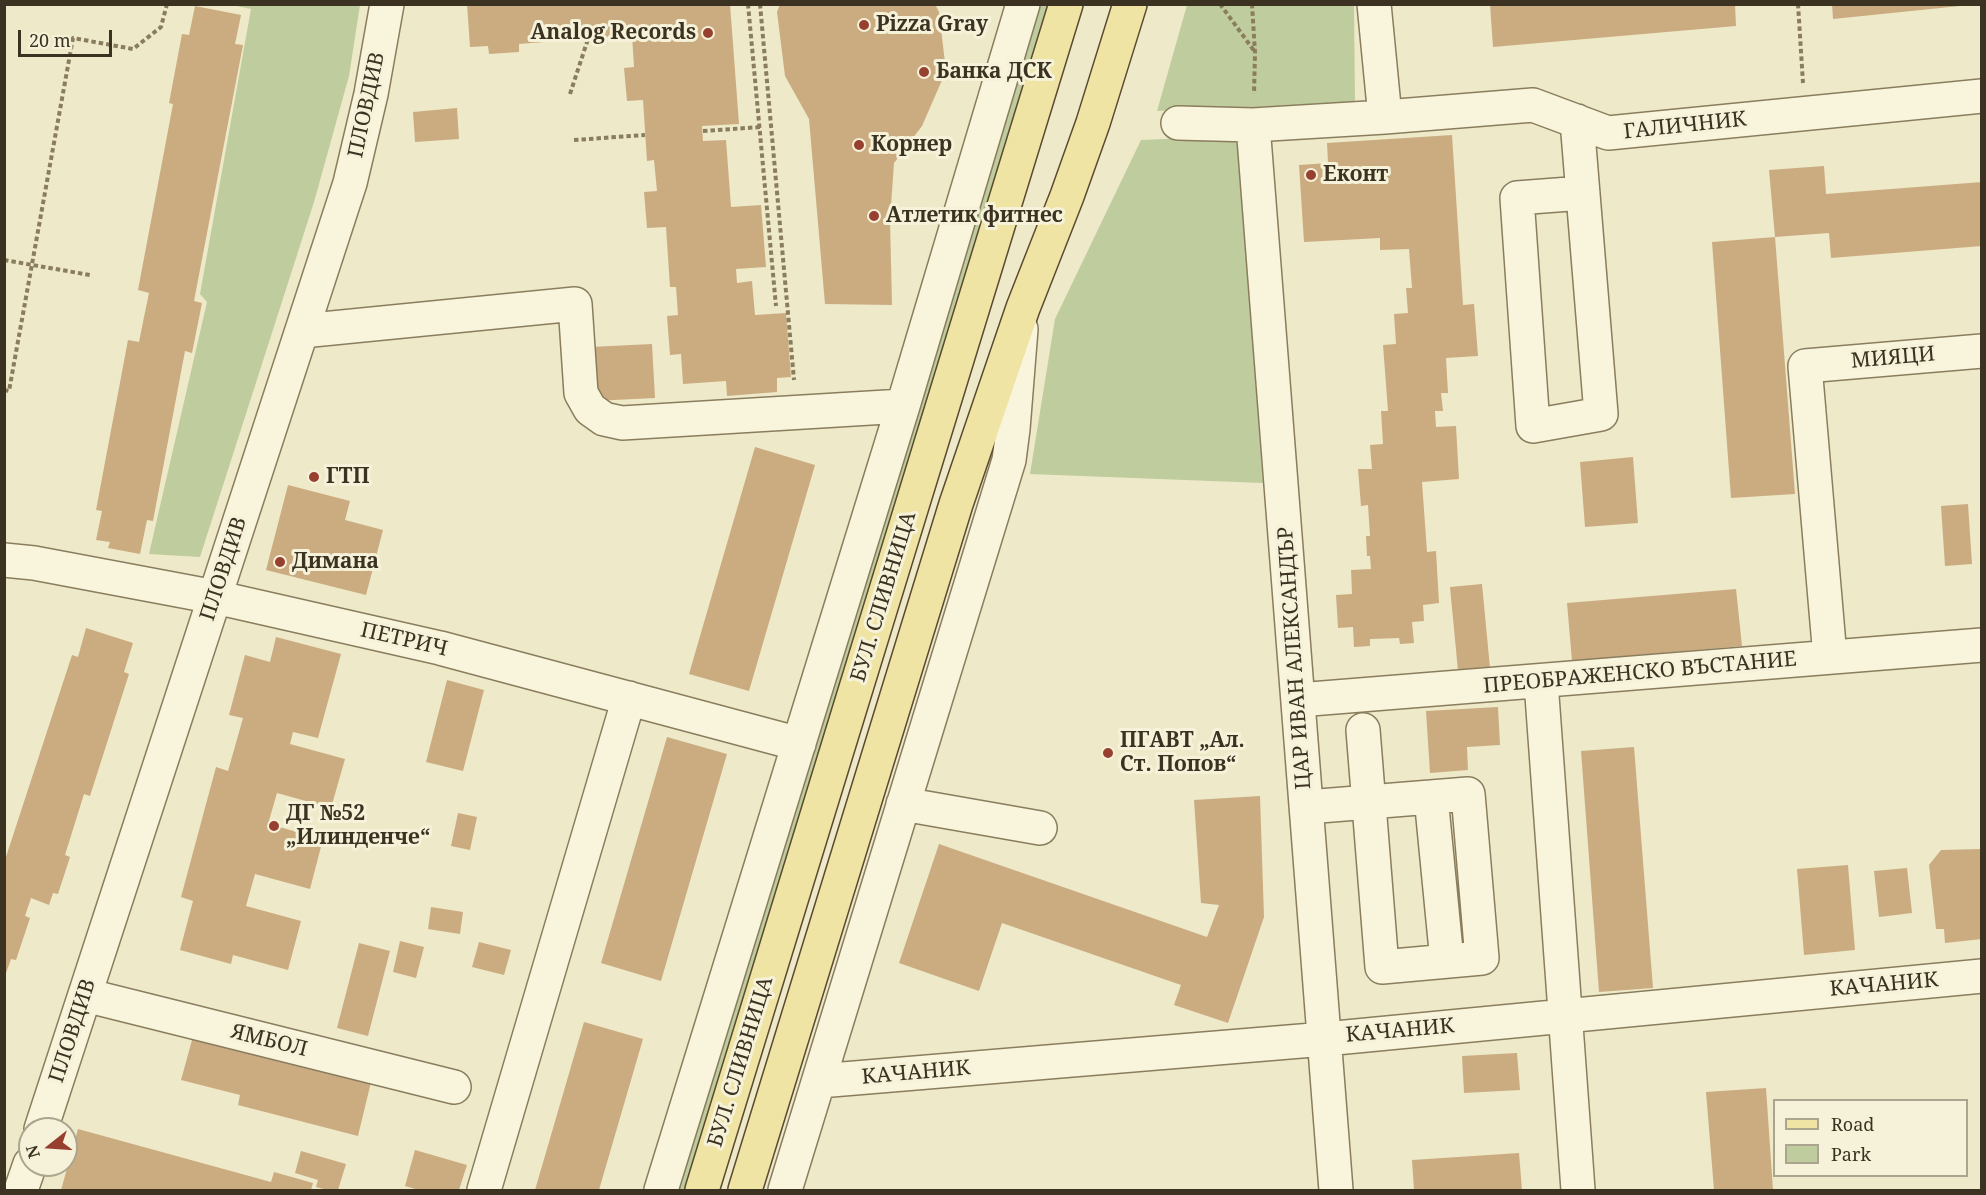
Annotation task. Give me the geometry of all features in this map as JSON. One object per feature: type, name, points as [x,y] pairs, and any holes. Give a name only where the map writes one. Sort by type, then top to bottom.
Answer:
[{"type":"main road","name":"БУЛ. СЛИВНИЦА","points":[[702,1191],[1066,4]]},
{"type":"main road","name":"БУЛ. СЛИВНИЦА","points":[[745,1191],[987,408],[1093,123],[1130,4]]},
{"type":"street","name":"ПЛОВДИВ","points":[[45,1117],[350,183],[371,94],[387,4]]},
{"type":"street","name":"БУЛ. СЛИВНИЦА","points":[[661,1191],[903,406],[1023,4]]},
{"type":"street","points":[[1374,4],[1385,117]]},
{"type":"street","name":"ГАЛИЧНИК","points":[[1178,123],[1253,125],[1533,105],[1608,133],[1982,96]]},
{"type":"street","points":[[1577,121],[1601,414],[1533,426],[1517,198],[1582,193]]},
{"type":"street","name":"ЦАР ИВАН АЛЕКСАНДЪР","points":[[1253,125],[1336,1191]]},
{"type":"street","points":[[302,332],[575,304],[581,393],[590,409],[604,419],[622,423],[903,406]]},
{"type":"street","name":"БУЛ. СЛИВНИЦА","points":[[785,1191],[1009,460],[1023,308]]},
{"type":"street","name":"МИЯЦИ","points":[[1830,657],[1805,366],[1982,351]]},
{"type":"street","name":"ПЕТРИЧ","points":[[4,560],[34,563],[215,597],[440,648],[799,744]]},
{"type":"street","name":"ПРЕОБРАЖЕНСКО ВЪСТАНИЕ","points":[[1298,700],[1982,645]]},
{"type":"street","points":[[1541,682],[1578,1191]]},
{"type":"street","points":[[484,1191],[629,698]]},
{"type":"street","points":[[1306,807],[1369,802],[1431,797],[1446,961],[1382,967],[1369,802],[1363,730]]},
{"type":"street","points":[[903,804],[1040,828]]},
{"type":"street","name":"КАЧАНИК","points":[[819,1081],[1324,1038],[1982,976]]},
{"type":"street","name":"ЯМБОЛ","points":[[85,994],[454,1087]]},
{"type":"path","points":[[4,390],[9,391],[73,38],[133,49],[161,27],[167,4]]},
{"type":"path","points":[[748,4],[776,306]]},
{"type":"path","points":[[760,4],[796,411]]},
{"type":"path","points":[[1220,4],[1255,53]]},
{"type":"path","points":[[1251,4],[1255,53],[1253,125]]},
{"type":"path","points":[[1797,4],[1806,114]]},
{"type":"path","points":[[570,94],[588,39]]},
{"type":"path","points":[[703,131],[761,127]]},
{"type":"path","points":[[574,140],[645,135]]},
{"type":"path","points":[[4,260],[90,275]]},
{"type":"green space","points":[[232,5],[360,5],[349,76],[314,202],[200,557],[149,554],[207,302],[200,294],[251,9]]},
{"type":"green space","points":[[1037,5],[1052,5],[693,1190],[679,1190]]},
{"type":"green space","points":[[1187,5],[1354,5],[1355,103],[1157,111]]},
{"type":"green space","points":[[1237,136],[1263,483],[1030,474],[1055,319],[1141,140]]},
{"type":"building","points":[[467,4],[730,4],[739,124],[702,126],[703,141],[726,140],[731,207],[761,205],[766,267],[736,269],[737,283],[752,281],[755,315],[786,313],[791,377],[777,378],[777,392],[727,396],[726,381],[683,384],[681,354],[670,355],[667,316],[678,315],[676,287],[670,287],[666,227],[647,228],[644,192],[657,191],[654,160],[647,161],[643,100],[627,101],[624,68],[634,67],[632,35],[519,44],[519,52],[489,54],[488,46],[470,47]]},
{"type":"building","name":"Корнер","points":[[780,4],[935,4],[939,12],[946,71],[922,126],[894,163],[890,220],[892,305],[825,304],[809,119],[785,76],[777,12]]},
{"type":"building","points":[[1490,4],[1735,4],[1736,26],[1493,47]]},
{"type":"building","points":[[1832,4],[1960,4],[1960,6],[1833,19]]},
{"type":"building","points":[[195,6],[241,15],[235,44],[243,45],[194,301],[202,303],[192,353],[185,351],[153,521],[147,520],[140,554],[108,548],[110,542],[96,540],[102,511],[96,510],[128,340],[139,342],[149,293],[138,290],[173,104],[169,103],[182,34],[189,35]]},
{"type":"building","points":[[457,108],[459,139],[415,142],[413,112]]},
{"type":"building","points":[[1452,135],[1463,305],[1474,304],[1478,356],[1446,358],[1448,393],[1441,393],[1443,411],[1435,411],[1436,427],[1456,426],[1459,479],[1422,482],[1427,552],[1436,551],[1439,603],[1423,605],[1424,621],[1412,622],[1414,643],[1400,644],[1399,638],[1370,639],[1370,646],[1354,647],[1353,627],[1338,628],[1336,595],[1352,594],[1351,570],[1371,569],[1370,556],[1367,556],[1366,536],[1370,536],[1368,505],[1361,506],[1358,469],[1372,469],[1370,445],[1383,444],[1381,411],[1388,411],[1383,345],[1396,344],[1394,314],[1408,313],[1406,288],[1412,288],[1409,249],[1380,250],[1380,238],[1304,242],[1299,165],[1328,163],[1327,143]]},
{"type":"building","points":[[1824,166],[1826,194],[1982,182],[1982,246],[1831,258],[1829,233],[1775,237],[1769,170]]},
{"type":"building","points":[[1775,237],[1795,494],[1731,498],[1712,242]]},
{"type":"building","points":[[652,344],[655,398],[593,401],[590,347]]},
{"type":"building","points":[[755,447],[815,465],[749,691],[689,674]]},
{"type":"building","points":[[1633,457],[1638,523],[1585,527],[1580,462]]},
{"type":"building","points":[[288,485],[350,501],[345,520],[383,530],[366,595],[266,570]]},
{"type":"building","points":[[1968,504],[1972,564],[1945,566],[1941,506]]},
{"type":"building","points":[[1482,584],[1490,668],[1458,671],[1450,587]]},
{"type":"building","points":[[1736,589],[1742,646],[1572,661],[1567,603]]},
{"type":"building","points":[[86,628],[133,643],[124,672],[129,674],[90,796],[84,794],[65,855],[70,857],[58,894],[53,893],[49,905],[31,898],[25,916],[30,918],[16,960],[11,959],[4,979],[4,863],[72,655],[78,657]]},
{"type":"building","points":[[276,637],[341,654],[318,738],[293,732],[290,744],[345,759],[331,808],[277,793],[268,824],[323,839],[310,889],[255,874],[246,906],[301,921],[288,970],[233,955],[231,964],[180,950],[193,901],[181,897],[216,767],[228,771],[243,718],[229,715],[245,655],[270,662]]},
{"type":"building","points":[[447,680],[484,690],[463,771],[426,762]]},
{"type":"building","points":[[1498,707],[1500,745],[1467,747],[1468,770],[1430,773],[1426,711]]},
{"type":"building","points":[[667,737],[727,754],[661,981],[601,963]]},
{"type":"building","points":[[1634,747],[1653,988],[1599,992],[1581,751]]},
{"type":"building","points":[[1260,796],[1264,917],[1228,1023],[1174,1005],[1181,985],[1002,923],[979,991],[899,963],[939,844],[1207,937],[1219,905],[1201,903],[1194,800]]},
{"type":"building","points":[[458,813],[477,817],[470,850],[451,846]]},
{"type":"building","points":[[1982,849],[1982,939],[1945,943],[1944,929],[1936,929],[1929,865],[1941,850]]},
{"type":"building","points":[[1848,865],[1855,950],[1804,955],[1797,869]]},
{"type":"building","points":[[1907,868],[1912,913],[1879,917],[1874,871]]},
{"type":"building","points":[[431,907],[463,912],[460,934],[428,929]]},
{"type":"building","points":[[400,941],[424,947],[416,978],[393,972]]},
{"type":"building","points":[[479,942],[511,950],[504,975],[472,967]]},
{"type":"building","points":[[359,943],[390,951],[368,1036],[337,1028]]},
{"type":"building","points":[[584,1022],[643,1039],[599,1190],[535,1190]]},
{"type":"building","points":[[194,1033],[372,1078],[358,1136],[238,1105],[240,1095],[181,1080]]},
{"type":"building","points":[[1517,1053],[1520,1090],[1464,1093],[1462,1056]]},
{"type":"building","points":[[1766,1088],[1773,1190],[1714,1190],[1706,1092]]},
{"type":"building","points":[[78,1129],[271,1182],[274,1172],[313,1183],[311,1190],[61,1190],[65,1177],[78,1177]]},
{"type":"building","points":[[415,1150],[467,1165],[459,1190],[419,1190],[405,1186]]},
{"type":"building","points":[[301,1151],[346,1164],[338,1190],[316,1187],[318,1180],[295,1173]]},
{"type":"building","points":[[1519,1153],[1522,1190],[1414,1190],[1412,1160]]},
{"type":"place","name":"Pizza Gray","points":[[864,25]]},
{"type":"place","name":"Analog Records","points":[[708,33]]},
{"type":"place","name":"Банка ДСК","points":[[924,72]]},
{"type":"place","name":"Корнер","points":[[859,145]]},
{"type":"place","name":"Еконт","points":[[1311,175]]},
{"type":"place","name":"Атлетик фитнес","points":[[874,216]]},
{"type":"place","name":"ГТП","points":[[314,477]]},
{"type":"place","name":"Димана","points":[[280,562]]},
{"type":"place","name":"ПГАВТ „Ал. Ст. Попов“","points":[[1108,753]]},
{"type":"place","name":"ДГ №52 „Илинденче“","points":[[274,826]]}]
